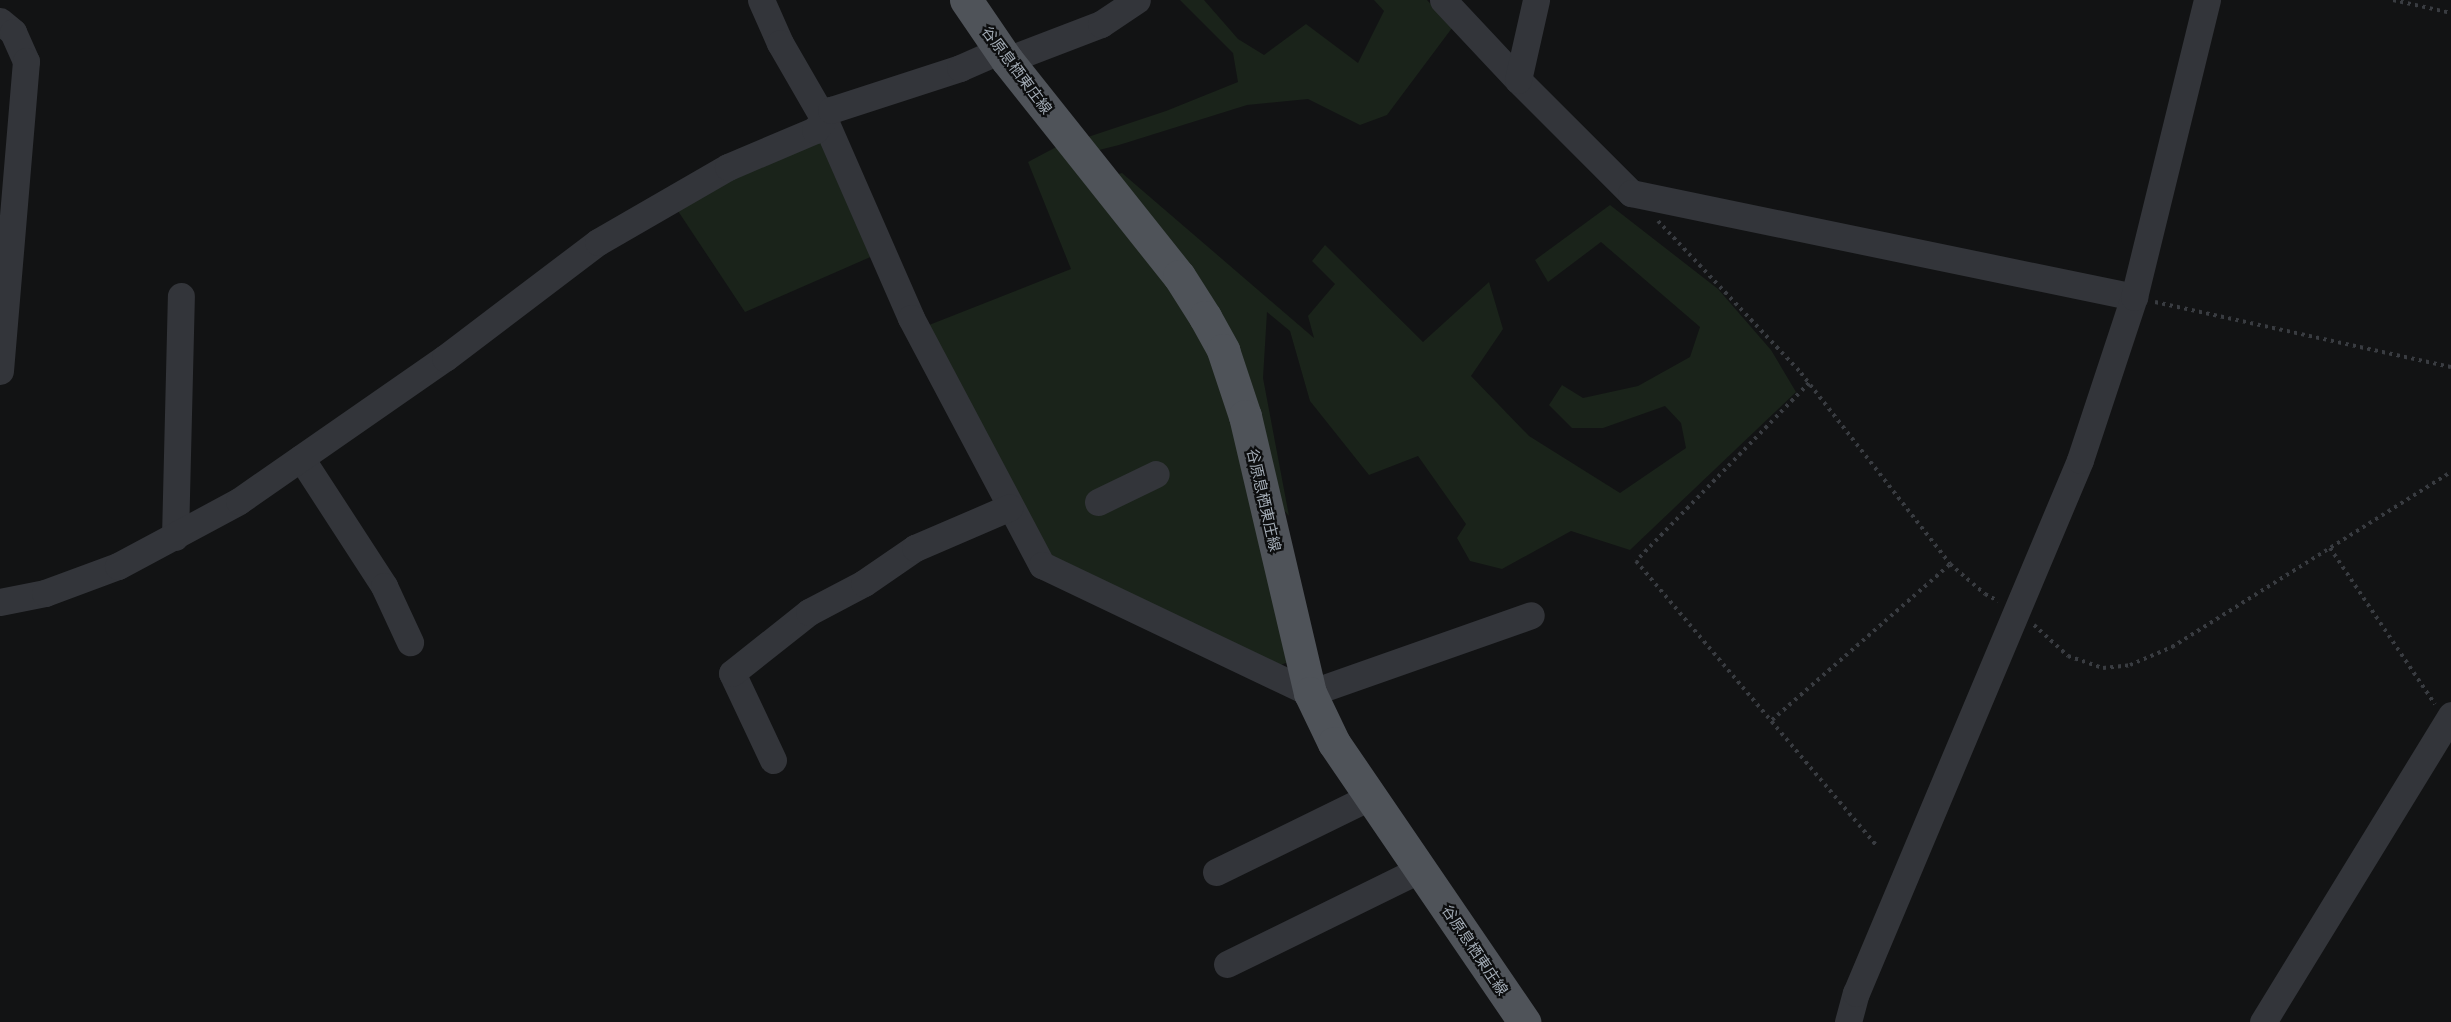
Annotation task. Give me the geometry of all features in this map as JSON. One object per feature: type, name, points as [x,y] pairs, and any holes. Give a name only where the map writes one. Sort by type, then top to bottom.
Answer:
[{"type":"main road","name":"谷原息栖東庄線","points":[[966,0],[1004,55],[1179,276],[1223,350],[1245,416],[1310,693],[1334,743],[1524,1022]]},
{"type":"street","points":[[761,0],[780,43],[825,121],[911,318],[1042,565],[1310,693],[1531,615]]},
{"type":"street","points":[[0,602],[45,593],[118,566],[238,501],[445,358],[598,242],[728,167],[815,130],[825,121],[831,110],[1101,24],[1137,0]]},
{"type":"street","points":[[1443,0],[1518,80],[1631,193],[2134,297]]},
{"type":"street","points":[[1518,80],[1536,0]]},
{"type":"street","points":[[1848,1022],[1856,993],[2080,460],[2134,297],[2206,0]]},
{"type":"street","points":[[0,21],[13,32],[26,62],[0,371]]},
{"type":"street","points":[[175,537],[181,296]]},
{"type":"street","points":[[301,458],[384,586],[410,642]]},
{"type":"street","points":[[1098,501],[1156,474]]},
{"type":"street","points":[[773,760],[732,673],[809,612],[864,583],[915,548],[1010,507]]},
{"type":"street","points":[[2263,1022],[2449,718]]},
{"type":"street","points":[[1216,872],[1372,796]]},
{"type":"street","points":[[1227,964],[1421,869]]},
{"type":"path","points":[[2393,0],[2451,13]]},
{"type":"path","points":[[1631,193],[1809,383],[1950,564],[1985,594],[2017,611],[2068,656],[2103,668],[2130,665],[2172,647],[2451,472]]},
{"type":"path","points":[[2134,297],[2451,368]]},
{"type":"path","points":[[1809,383],[1636,561],[1877,846]]},
{"type":"path","points":[[2330,548],[2449,718]]},
{"type":"path","points":[[1772,720],[1950,564]]},
{"type":"shaded area","points":[[1180,0],[1204,0],[1238,39],[1264,55],[1306,24],[1358,63],[1384,11],[1374,0],[1427,0],[1452,28],[1387,115],[1360,125],[1308,99],[1247,105],[1091,152],[1082,139],[1166,111],[1238,82],[1233,53]]},
{"type":"shaded area","points":[[820,135],[875,255],[745,312],[674,205]]},
{"type":"shaded area","points":[[1060,145],[1167,277],[1217,359],[1293,660],[1271,669],[1055,563],[924,327],[1071,269],[1028,162]]},
{"type":"shaded area","points":[[1122,173],[1314,338],[1308,316],[1335,284],[1312,261],[1325,245],[1423,342],[1489,282],[1503,329],[1471,376],[1529,436],[1620,493],[1686,448],[1681,423],[1665,406],[1603,428],[1572,428],[1549,405],[1562,385],[1583,398],[1638,386],[1690,357],[1700,327],[1601,242],[1548,282],[1535,260],[1610,205],[1718,289],[1771,350],[1796,392],[1630,550],[1571,531],[1502,569],[1470,561],[1457,538],[1466,524],[1418,456],[1369,475],[1310,401],[1290,331],[1267,312],[1263,378],[1289,516],[1275,500],[1251,407],[1111,176]]}]
